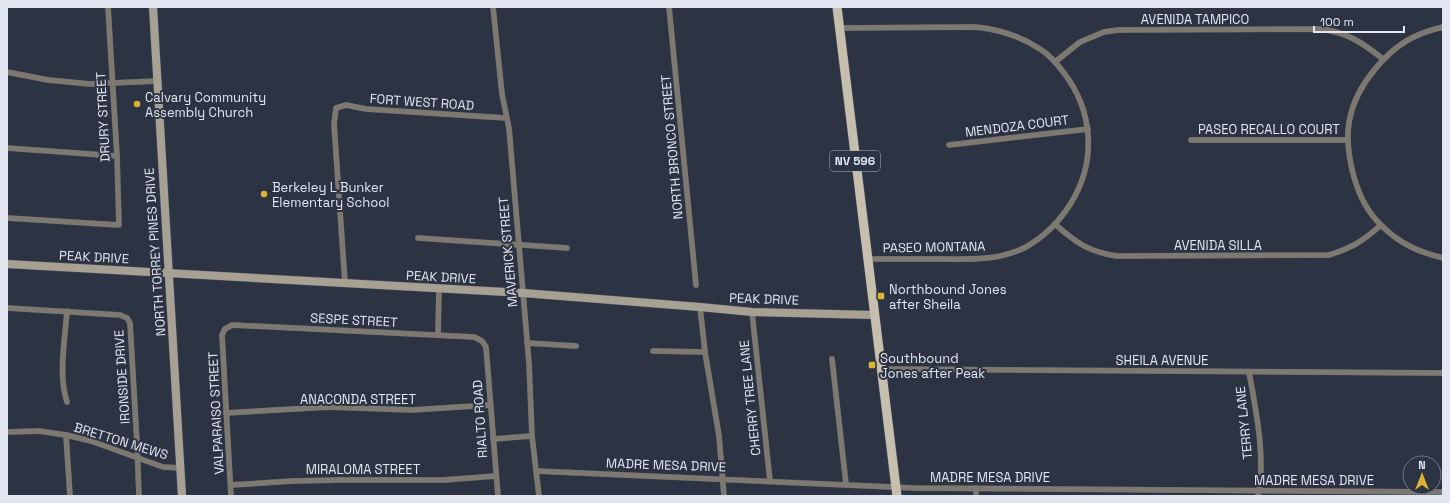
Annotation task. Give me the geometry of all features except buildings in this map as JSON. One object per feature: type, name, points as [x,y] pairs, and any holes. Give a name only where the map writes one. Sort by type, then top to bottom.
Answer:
[{"type":"main road","name":"NV 596","points":[[837,7],[867,259],[897,491]]},
{"type":"street","name":"DRURY STREET","points":[[7,218],[118,225],[117,156],[108,7]]},
{"type":"street","name":"NORTH TORREY PINES DRIVE","points":[[153,7],[182,496]]},
{"type":"street","name":"MAVERICK STREET","points":[[494,7],[502,94],[509,128],[515,207],[520,245],[532,436],[539,496]]},
{"type":"street","name":"NORTH BRONCO STREET","points":[[669,7],[696,285]]},
{"type":"street","name":"PASEO MONTANA","points":[[840,28],[975,27],[990,28],[1014,35],[1041,50],[1055,62],[1071,82],[1084,109],[1088,129],[1089,144],[1086,171],[1078,192],[1056,224],[1027,246],[1014,252],[994,257],[960,260],[867,259]]},
{"type":"street","points":[[1443,27],[1418,34],[1390,51],[1383,59],[1367,79],[1356,97],[1349,120],[1348,140],[1351,168],[1357,187],[1363,201],[1381,225],[1405,244],[1422,252],[1443,258]]},
{"type":"street","name":"AVENIDA TAMPICO","points":[[1055,62],[1080,42],[1104,32],[1118,30],[1322,29],[1336,31],[1361,42],[1383,59]]},
{"type":"street","points":[[7,72],[48,80],[90,84],[157,81]]},
{"type":"street","name":"FORT WEST ROAD","points":[[346,283],[342,249],[334,124],[336,108],[346,105],[366,109],[506,118]]},
{"type":"street","name":"MENDOZA COURT","points":[[949,145],[1088,129]]},
{"type":"street","name":"PASEO RECALLO COURT","points":[[1191,140],[1348,140]]},
{"type":"street","points":[[7,148],[117,156]]},
{"type":"street","name":"AVENIDA SILLA","points":[[1056,224],[1072,240],[1088,248],[1105,254],[1117,256],[1329,255],[1347,250],[1365,240],[1381,225]]},
{"type":"street","points":[[418,238],[567,248]]},
{"type":"street","name":"PEAK DRIVE","points":[[7,264],[523,293],[752,312],[874,315]]},
{"type":"street","points":[[438,335],[439,289]]},
{"type":"street","points":[[700,307],[705,352],[719,436],[724,496]]},
{"type":"street","points":[[7,308],[67,311],[62,380],[67,402]]},
{"type":"street","name":"IRONSIDE DRIVE","points":[[67,311],[120,315],[127,318],[130,323],[139,496]]},
{"type":"street","name":"CHERRY TREE LANE","points":[[752,312],[770,481]]},
{"type":"street","name":"SESPE STREET","points":[[225,329],[232,325],[474,337],[482,341]]},
{"type":"street","name":"VALPARAISO STREET","points":[[225,329],[222,334],[231,496]]},
{"type":"street","name":"RIALTO ROAD","points":[[482,341],[486,347],[498,496]]},
{"type":"street","points":[[527,343],[576,346]]},
{"type":"street","points":[[653,351],[705,352]]},
{"type":"street","points":[[832,359],[846,484]]},
{"type":"street","name":"SHEILA AVENUE","points":[[881,369],[1443,373]]},
{"type":"street","name":"TERRY LANE","points":[[1250,372],[1259,428],[1261,484],[1259,493]]},
{"type":"street","name":"ANACONDA STREET","points":[[226,413],[328,407],[412,410],[490,405]]},
{"type":"street","name":"BRETTON MEWS","points":[[7,432],[39,431],[66,435],[91,441],[137,459],[163,467],[181,468]]},
{"type":"street","points":[[66,435],[70,496]]},
{"type":"street","points":[[493,439],[532,436]]},
{"type":"street","name":"MADRE MESA DRIVE","points":[[536,471],[846,484],[897,491],[976,488],[1259,493],[1443,492]]},
{"type":"street","name":"MIRALOMA STREET","points":[[230,485],[331,480],[443,480],[496,476]]},
{"type":"street","points":[[976,488],[976,496]]},
{"type":"place","name":"Calvary Community Assembly Church","points":[[137,104]]},
{"type":"place","name":"Berkeley L Bunker Elementary School","points":[[264,194]]},
{"type":"place","name":"Northbound Jones after Sheila","points":[[881,296]]},
{"type":"place","name":"Southbound Jones after Peak","points":[[872,365]]}]
